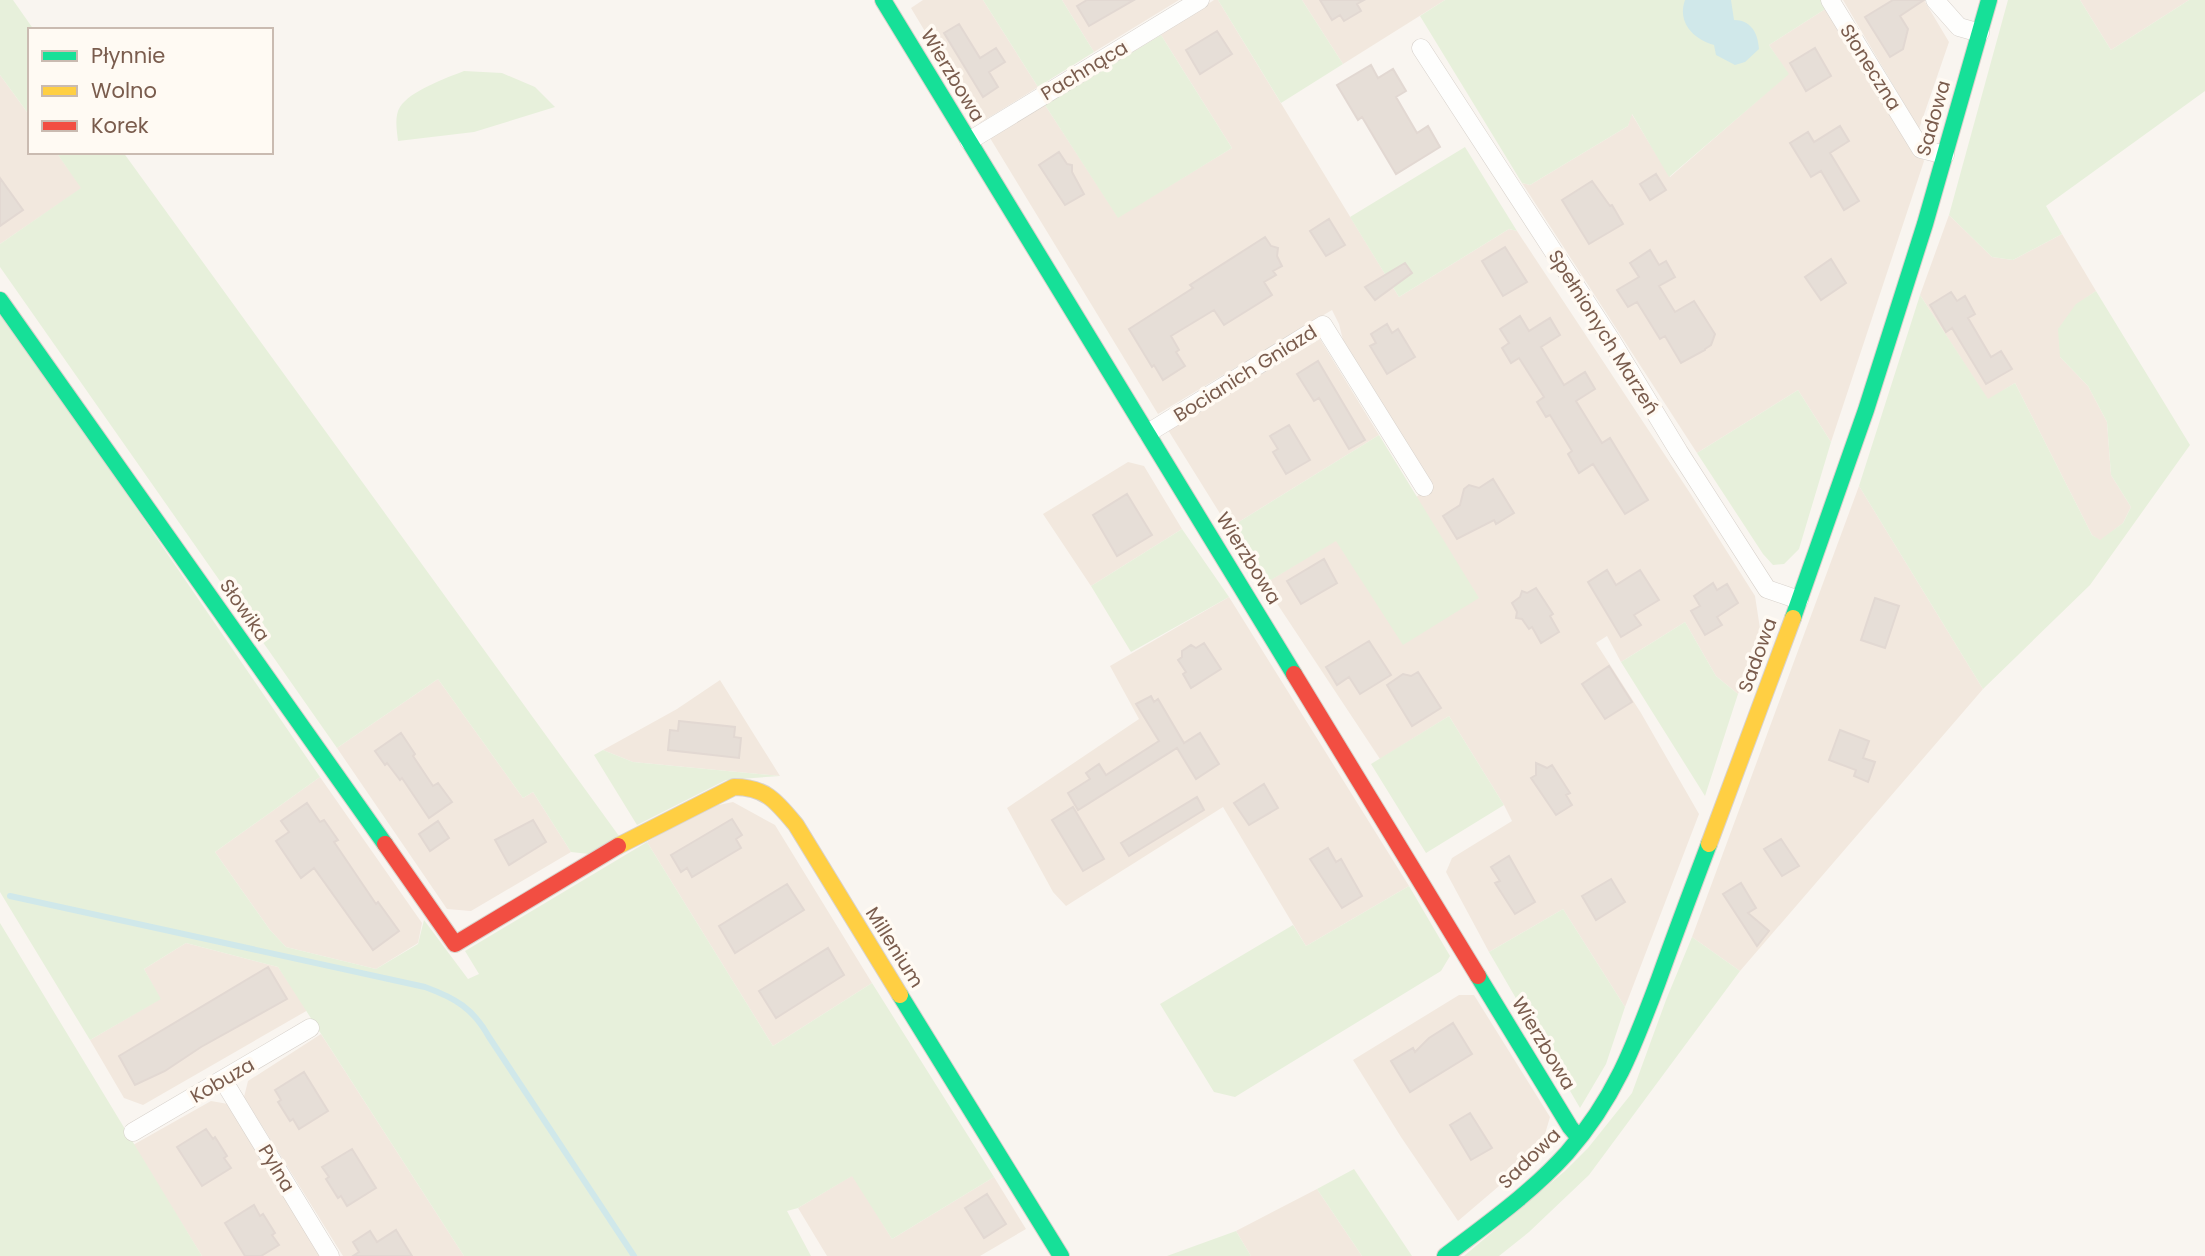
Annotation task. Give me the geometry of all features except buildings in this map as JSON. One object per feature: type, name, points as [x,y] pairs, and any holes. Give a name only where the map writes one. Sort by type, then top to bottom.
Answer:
[{"type":"street","name":"Wierzbowa","points":[[883,0],[1579,1138]]},
{"type":"street","name":"Pachnąca","points":[[969,141],[1200,0]]},
{"type":"street","name":"Słoneczna","points":[[1830,0],[1921,149],[1945,155]]},
{"type":"street","points":[[1935,0],[1959,27],[1980,33]]},
{"type":"street","name":"Sadowa","points":[[1445,1256],[1529,1191],[1579,1138],[1606,1103],[1629,1058],[1799,600],[1874,385],[1945,155],[1989,0]]},
{"type":"street","name":"Spełnionych Marzeń","points":[[1421,48],[1611,340],[1767,589],[1799,600]]},
{"type":"street","name":"Słowika","points":[[0,300],[455,944],[629,839]]},
{"type":"street","name":"Bocianich Gniazd","points":[[1148,433],[1323,325],[1424,486]]},
{"type":"street","name":"Millenium","points":[[629,839],[734,787],[758,788],[776,801],[796,825],[1061,1256]]},
{"type":"street","name":"Kobuza","points":[[133,1132],[310,1028]]},
{"type":"street","name":"Pylna","points":[[223,1080],[330,1256]]},
{"type":"shaded area","points":[[923,0],[983,0],[1038,87],[980,123],[911,8]]},
{"type":"shaded area","points":[[1062,0],[1179,0],[1094,52]]},
{"type":"shaded area","points":[[1218,0],[1399,297],[1509,229],[1517,231],[1755,596],[1761,635],[1738,694],[1716,676],[1685,622],[1621,662],[1607,636],[1596,643],[1641,713],[1699,814],[1625,1007],[1563,909],[1489,952],[1446,872],[1452,858],[1512,821],[1504,805],[1449,716],[1380,759],[1264,584],[1336,540],[1478,598],[1416,497],[1433,486],[1343,340],[1332,310],[1158,414],[990,138],[1045,105],[1118,217],[1232,148],[1161,35]]},
{"type":"shaded area","points":[[1302,0],[1445,0],[1343,64]]},
{"type":"shaded area","points":[[1843,0],[1924,0],[1949,42],[1919,129]]},
{"type":"shaded area","points":[[2080,0],[2189,0],[2111,50]]},
{"type":"shaded area","points":[[1827,8],[1924,161],[1831,442],[1798,390],[1697,453],[1522,183],[1530,185],[1628,126],[1631,113],[1670,177],[1788,74],[1769,45]]},
{"type":"shaded area","points":[[0,75],[28,113],[28,154],[57,154],[82,188],[0,244]]},
{"type":"shaded area","points":[[1949,215],[1992,257],[2013,260],[2062,234],[2096,291],[2076,305],[2060,357],[2088,386],[2107,422],[2111,475],[2131,507],[2123,523],[2100,541],[2092,535],[2015,383],[1988,400],[1920,295]]},
{"type":"shaded area","points":[[1320,339],[1379,435],[1229,528],[1168,430]]},
{"type":"shaded area","points":[[1128,462],[1144,466],[1182,529],[1091,586],[1043,514]]},
{"type":"shaded area","points":[[1859,486],[1983,689],[1740,971],[1692,937]]},
{"type":"shaded area","points":[[1229,597],[1409,886],[1306,946],[1223,807],[1066,906],[1053,892],[1007,808],[1139,719],[1110,666]]},
{"type":"shaded area","points":[[438,679],[523,798],[533,792],[571,852],[471,911],[447,909],[337,748]]},
{"type":"shaded area","points":[[720,680],[780,776],[633,762],[603,750],[677,709]]},
{"type":"shaded area","points":[[320,777],[422,923],[418,943],[376,969],[286,947],[270,930],[215,852]]},
{"type":"shaded area","points":[[733,802],[775,825],[872,983],[773,1046],[647,842],[704,808]]},
{"type":"shaded area","points":[[186,943],[278,967],[308,1010],[143,1105],[124,1098],[90,1040],[160,999],[144,969]]},
{"type":"shaded area","points":[[1459,995],[1474,995],[1550,1117],[1540,1151],[1458,1221],[1353,1060]]},
{"type":"shaded area","points":[[321,1034],[464,1256],[343,1256],[244,1097],[248,1081]]},
{"type":"shaded area","points":[[211,1101],[228,1104],[321,1256],[202,1256],[133,1145]]},
{"type":"shaded area","points":[[853,1175],[892,1239],[994,1177],[1026,1229],[980,1256],[827,1256],[798,1208]]},
{"type":"shaded area","points":[[1317,1189],[1362,1256],[1251,1256],[1236,1231]]},
{"type":"green space","points":[[0,0],[13,0],[33,28],[28,28],[28,113],[0,75]]},
{"type":"green space","points":[[983,0],[1062,0],[1094,52],[1038,87]]},
{"type":"green space","points":[[1218,0],[1302,0],[1343,64],[1281,103]]},
{"type":"green space","points":[[1445,0],[1822,0],[1827,8],[1769,45],[1789,74],[1669,177],[1632,114],[1628,126],[1530,185],[1522,183],[1420,16]]},
{"type":"green space","points":[[2008,0],[2080,0],[2111,50],[2189,0],[2205,0],[2205,91],[2046,206],[2062,234],[2013,260],[1992,257],[1949,215]]},
{"type":"green space","points":[[1161,35],[1232,148],[1118,218],[1045,105]]},
{"type":"green space","points":[[464,71],[502,73],[535,87],[555,107],[474,132],[398,141],[397,115],[405,101],[429,86]]},
{"type":"green space","points":[[1465,147],[1517,231],[1509,229],[1399,297],[1350,217]]},
{"type":"green space","points":[[57,154],[124,154],[619,836],[589,854],[571,852],[533,792],[523,798],[438,679],[337,748],[0,267],[0,244],[81,188]]},
{"type":"green space","points":[[2096,291],[2190,445],[2090,585],[1983,689],[1859,486],[1920,295],[1988,399],[2015,383],[2092,535],[2100,540],[2123,523],[2131,507],[2111,475],[2107,422],[2088,386],[2060,357],[2058,329],[2076,304]]},
{"type":"green space","points":[[0,314],[320,777],[215,852],[270,930],[286,947],[376,969],[418,944],[424,920],[468,979],[479,974],[465,951],[647,842],[773,1046],[872,983],[994,1177],[892,1239],[852,1176],[798,1208],[787,1211],[811,1256],[464,1256],[278,967],[186,943],[144,969],[161,999],[90,1040],[0,892]]},
{"type":"green space","points":[[1798,390],[1831,442],[1799,549],[1784,564],[1773,565],[1697,453]]},
{"type":"green space","points":[[1379,435],[1479,598],[1403,645],[1336,541],[1264,584],[1229,528]]},
{"type":"green space","points":[[1182,529],[1229,597],[1131,652],[1091,586]]},
{"type":"green space","points":[[1685,622],[1716,676],[1738,694],[1705,796],[1621,662]]},
{"type":"green space","points":[[1449,716],[1504,805],[1426,853],[1371,764]]},
{"type":"green space","points":[[603,750],[633,762],[780,776],[726,780],[637,825],[594,755]]},
{"type":"green space","points":[[1409,886],[1450,956],[1441,971],[1235,1097],[1214,1092],[1160,1004],[1293,925],[1306,946]]},
{"type":"green space","points":[[1563,909],[1625,1007],[1606,1064],[1580,1108],[1489,952]]},
{"type":"green space","points":[[0,923],[202,1256],[0,1256]]},
{"type":"green space","points":[[1692,937],[1740,971],[1589,1175],[1529,1232],[1499,1256],[1464,1256],[1565,1171],[1588,1148],[1632,1093]]},
{"type":"green space","points":[[1354,1169],[1412,1256],[1362,1256],[1317,1189]]},
{"type":"green space","points":[[1236,1231],[1251,1256],[1167,1256]]},
{"type":"water","points":[[1685,0],[1731,0],[1734,20],[1745,22],[1752,28],[1759,49],[1745,62],[1735,65],[1716,55],[1714,45],[1699,39],[1685,22]]},
{"type":"waterway","points":[[10,896],[425,987],[454,1000],[470,1011],[483,1027],[634,1256]]},
{"type":"traffic: fast","points":[[883,0],[1294,674]]},
{"type":"traffic: fast","points":[[1793,618],[1866,410],[1925,224],[1989,0]]},
{"type":"traffic: fast","points":[[0,300],[385,844]]},
{"type":"traffic: fast","points":[[1445,1256],[1539,1181],[1567,1153],[1598,1112],[1622,1070],[1641,1027],[1709,844]]},
{"type":"traffic: fast","points":[[1478,976],[1579,1138]]},
{"type":"traffic: fast","points":[[900,995],[1061,1256]]},
{"type":"traffic: slow","points":[[1709,844],[1793,618]]},
{"type":"traffic: slow","points":[[618,846],[734,787],[763,793],[796,825],[900,995]]},
{"type":"traffic: jam","points":[[1294,674],[1478,976]]},
{"type":"traffic: jam","points":[[385,844],[455,944],[618,846]]}]
